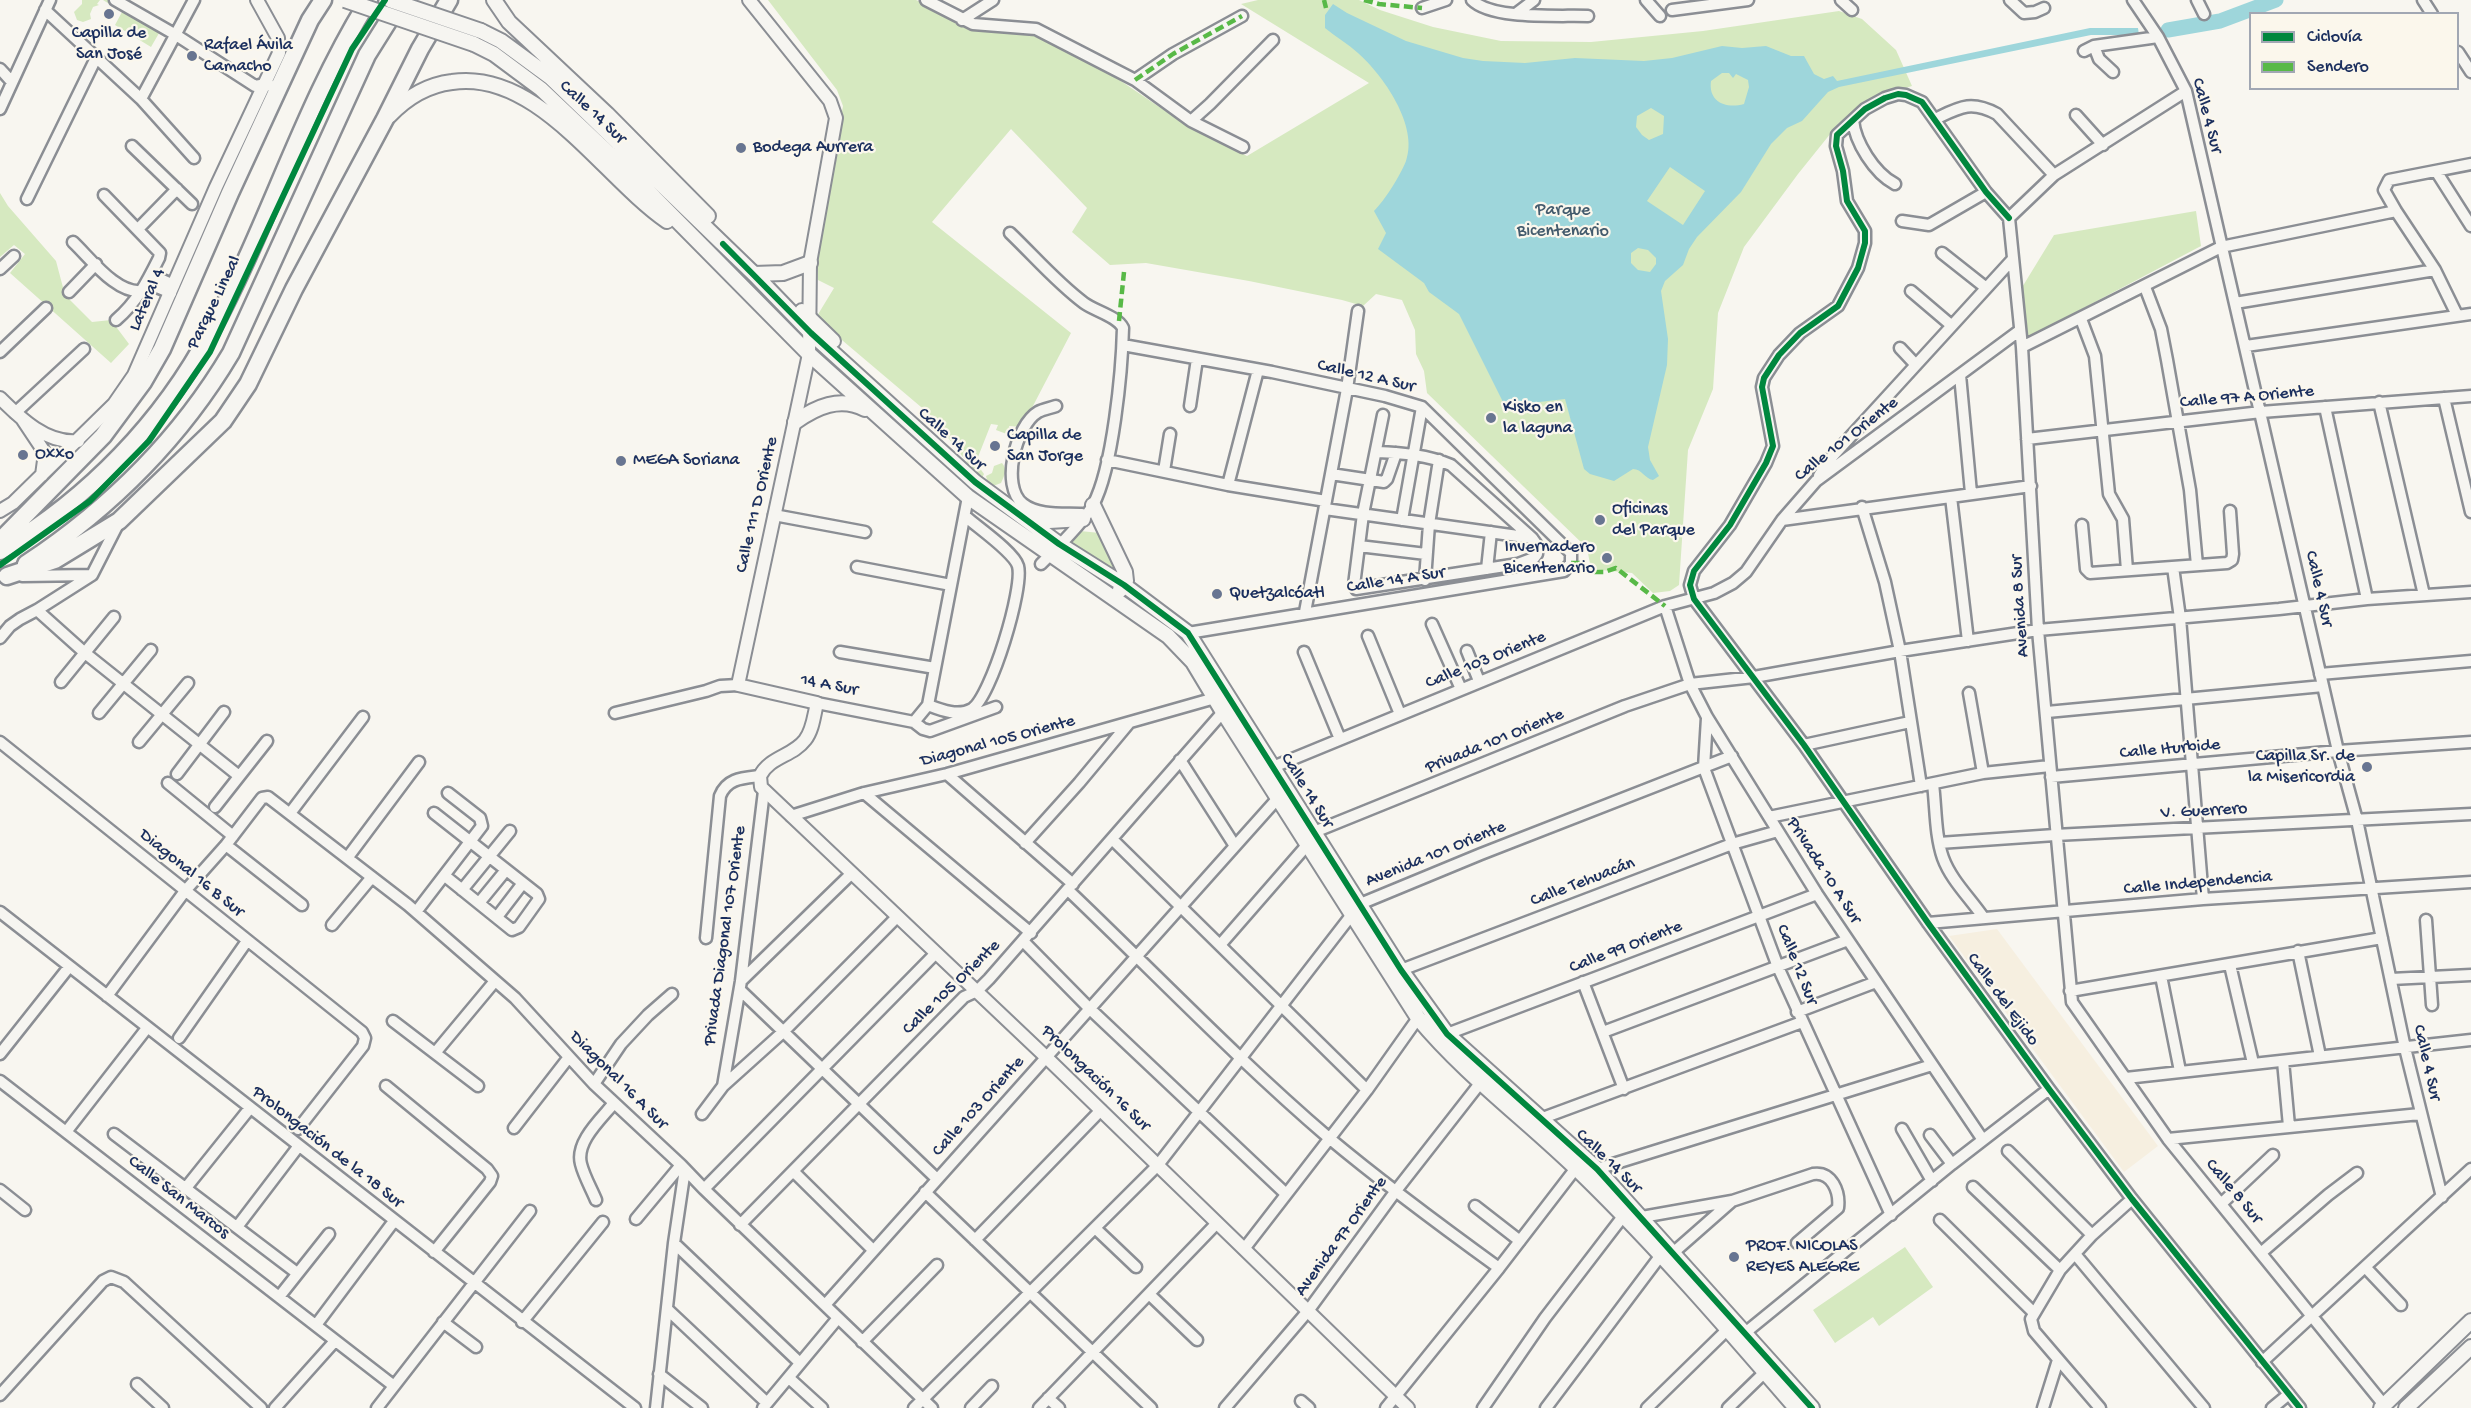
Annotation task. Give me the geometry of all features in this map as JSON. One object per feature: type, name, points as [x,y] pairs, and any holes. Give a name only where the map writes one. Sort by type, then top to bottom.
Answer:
[{"type":"highway","points":[[0,541],[103,436],[143,382],[162,349],[223,190],[272,87],[323,0]]},
{"type":"highway","points":[[0,551],[33,531],[106,470],[146,427],[174,391],[211,332],[338,51],[369,0]]},
{"type":"highway","points":[[4,579],[60,541],[118,492],[173,436],[212,384],[231,352],[367,55],[402,0]]},
{"type":"highway","points":[[4,579],[55,560],[119,521],[223,421],[237,401],[420,49],[449,0]]},
{"type":"main road","name":"Calle 14 Sur","points":[[345,0],[415,22],[494,54],[541,89],[635,178],[809,354],[968,497],[1046,560],[1114,599],[1153,625],[1180,647],[1193,662],[1278,798],[1360,904],[1401,970],[1447,1034],[1598,1169],[1642,1217],[1667,1254]]},
{"type":"main road","name":"Calle 14 Sur","points":[[390,0],[481,31],[501,41],[550,77],[757,278],[975,482],[1022,518],[1124,585],[1188,633],[1273,767],[1351,915],[1418,1018],[1454,1059],[1576,1168],[1667,1254],[1736,1331],[1812,1408]]},
{"type":"main road","points":[[494,0],[509,22],[607,114],[714,222],[723,244]]},
{"type":"main road","points":[[385,119],[404,101],[440,84],[471,81],[508,88],[526,98],[564,129],[664,219],[690,233]]},
{"type":"main road","points":[[757,278],[783,273],[810,263]]},
{"type":"main road","points":[[795,422],[814,409],[835,403],[857,405],[871,412]]},
{"type":"main road","points":[[1022,518],[1049,520],[1087,513],[1125,572],[1124,585],[1114,599]]},
{"type":"main road","points":[[2383,1407],[2471,1321]]},
{"type":"main road","name":"Calle 14 Sur","points":[[1736,1331],[1765,1372],[1796,1408]]},
{"type":"main road","points":[[2406,1408],[2471,1347]]},
{"type":"street","points":[[115,0],[176,35],[255,86],[272,87],[275,63],[279,53],[278,38],[257,0]]},
{"type":"street","points":[[141,99],[194,0]]},
{"type":"street","name":"Calle 111 D Oriente","points":[[738,685],[809,354],[810,263],[835,126],[835,112],[830,101],[749,0]]},
{"type":"street","points":[[926,0],[962,20],[981,26],[1036,29],[1135,80],[1191,121],[1242,147]]},
{"type":"street","points":[[962,20],[993,0]]},
{"type":"street","points":[[1422,8],[1446,0]]},
{"type":"street","points":[[1472,0],[1486,9],[1517,13],[1588,16]]},
{"type":"street","points":[[1517,13],[1534,0]]},
{"type":"street","points":[[1646,0],[1660,16]]},
{"type":"street","points":[[1685,0],[1672,10],[1748,0]]},
{"type":"street","points":[[1841,0],[1852,10]]},
{"type":"street","points":[[2010,0],[2024,13],[2044,8]]},
{"type":"street","points":[[2197,0],[2204,14]]},
{"type":"street","name":"Calle 4 Sur","points":[[2136,1],[2186,91],[2338,751],[2357,820],[2420,1114],[2442,1197]]},
{"type":"street","points":[[0,109],[48,5],[96,58],[141,99],[194,158]]},
{"type":"street","points":[[1135,80],[1173,54],[1242,16]]},
{"type":"street","points":[[2113,72],[2089,48],[2158,37]]},
{"type":"street","points":[[1191,121],[1273,40]]},
{"type":"street","points":[[2459,55],[2471,72]]},
{"type":"street","points":[[27,199],[96,58]]},
{"type":"street","points":[[0,69],[12,82]]},
{"type":"street","points":[[1694,599],[1690,585],[1694,571],[1731,525],[1766,464],[1773,446],[1762,387],[1764,378],[1779,355],[1800,333],[1839,306],[1858,268],[1865,243],[1865,231],[1847,201],[1843,171],[1836,146],[1837,135],[1865,109],[1885,98],[1898,94],[1913,96],[1922,102],[1986,192],[2009,218],[2054,175],[2186,91]]},
{"type":"street","points":[[1935,119],[1964,106],[1976,105],[1986,108],[1997,114],[2054,175]]},
{"type":"street","points":[[2076,115],[2103,145]]},
{"type":"street","points":[[1853,120],[1857,138],[1884,177],[1894,184]]},
{"type":"street","points":[[132,146],[192,204]]},
{"type":"street","points":[[2457,315],[2435,270],[2396,211],[2385,190],[2389,180],[2471,164]]},
{"type":"street","points":[[2436,171],[2471,226]]},
{"type":"street","points":[[138,229],[177,189]]},
{"type":"street","name":"Lateral 4","points":[[0,512],[78,441],[125,390],[223,190]]},
{"type":"street","points":[[1902,220],[1929,225],[1986,192]]},
{"type":"street","points":[[104,195],[160,253],[147,283],[131,307],[116,320]]},
{"type":"street","points":[[2022,347],[2221,247],[2396,211]]},
{"type":"street","name":"Avenida 8 Sur","points":[[2009,218],[2022,347],[2038,630],[2070,991]]},
{"type":"street","points":[[1010,233],[1073,294],[1100,313],[1119,321],[1123,328],[1123,345],[1107,460],[1087,513],[1046,560]]},
{"type":"street","points":[[74,242],[121,288],[134,292],[147,283],[173,289]]},
{"type":"street","points":[[1942,253],[1985,287]]},
{"type":"street","points":[[0,269],[14,256]]},
{"type":"street","points":[[1815,481],[1829,460],[2012,260]]},
{"type":"street","points":[[69,292],[96,264]]},
{"type":"street","points":[[2235,303],[2435,270]]},
{"type":"street","points":[[2145,287],[2161,329],[2190,490],[2197,565]]},
{"type":"street","points":[[1911,291],[1951,325]]},
{"type":"street","points":[[0,352],[46,308]]},
{"type":"street","points":[[1305,612],[1347,389],[1358,311]]},
{"type":"street","points":[[2246,346],[2471,314]]},
{"type":"street","points":[[2081,319],[2095,356],[2109,494],[2123,519],[2127,570]]},
{"type":"street","name":"Calle 101 Oriente","points":[[1714,593],[1746,572],[1782,520],[1815,481],[2019,331]]},
{"type":"street","name":"Calle 12 A Sur","points":[[1123,345],[1385,396],[1422,407],[1568,548],[1571,553],[1571,563]]},
{"type":"street","points":[[1900,348],[1916,365]]},
{"type":"street","points":[[19,417],[84,349]]},
{"type":"street","points":[[1190,406],[1197,359]]},
{"type":"street","points":[[1228,485],[1258,370]]},
{"type":"street","points":[[1960,375],[1971,493]]},
{"type":"street","name":"Calle 97 A Oriente","points":[[2027,439],[2261,412],[2471,396]]},
{"type":"street","points":[[0,398],[46,442],[78,441]]},
{"type":"street","points":[[2444,398],[2471,512]]},
{"type":"street","points":[[2379,402],[2424,595]]},
{"type":"street","points":[[1056,406],[1038,411],[1022,432],[1012,462],[1011,473],[1015,491],[1021,503],[1036,510],[1087,513]]},
{"type":"street","points":[[1402,520],[1422,407]]},
{"type":"street","points":[[2325,407],[2367,598]]},
{"type":"street","points":[[1377,452],[1439,460],[1454,467],[1532,538],[1538,549],[1534,558],[1518,564],[1356,589],[1354,585],[1363,514],[1383,415]]},
{"type":"street","points":[[1164,471],[1170,434]]},
{"type":"street","points":[[42,476],[46,459],[46,442]]},
{"type":"street","points":[[1331,474],[1385,482],[1396,453]]},
{"type":"street","points":[[1107,460],[1363,514],[1532,538]]},
{"type":"street","points":[[1425,580],[1429,524],[1439,460]]},
{"type":"street","points":[[1782,520],[1862,507],[2031,486]]},
{"type":"street","points":[[968,497],[928,705],[918,726],[930,731],[996,708]]},
{"type":"street","points":[[1951,497],[1968,641]]},
{"type":"street","points":[[1862,507],[1884,582],[1900,651],[1921,786]]},
{"type":"street","points":[[2082,525],[2088,572],[2093,574],[2227,563],[2232,560],[2230,511]]},
{"type":"street","points":[[774,515],[865,532]]},
{"type":"street","points":[[928,705],[957,713],[972,709],[983,697],[1004,645],[1017,587],[1018,565],[1013,558],[965,516]]},
{"type":"street","points":[[0,638],[10,626],[92,575],[119,521]]},
{"type":"street","points":[[1487,568],[1491,532]]},
{"type":"street","points":[[1359,546],[1426,554]]},
{"type":"street","name":"Calle 14 A Sur","points":[[1188,633],[1305,612],[1555,573],[1564,571],[1571,563]]},
{"type":"street","points":[[857,567],[951,585]]},
{"type":"street","points":[[2173,567],[2180,618],[2185,700],[2204,900]]},
{"type":"street","points":[[4,579],[92,575]]},
{"type":"street","name":"Privada 101 Oriente","points":[[1311,838],[1625,706],[1690,684],[1754,677],[1900,651],[2038,630],[2180,618],[2367,598],[2471,592]]},
{"type":"street","name":"Calle 103 Oriente","points":[[1273,767],[1665,606],[1714,593]]},
{"type":"street","name":"Calle del Ejido","points":[[1694,599],[1804,745],[1928,923],[2049,1089],[2132,1199],[2300,1408]]},
{"type":"street","name":"Privada 10 A Sur","points":[[1665,606],[1690,684],[1707,717],[1817,894],[1983,1140]]},
{"type":"street","points":[[37,610],[85,653],[239,776]]},
{"type":"street","points":[[61,682],[114,617]]},
{"type":"street","points":[[1432,624],[1461,689]]},
{"type":"street","points":[[1368,636],[1400,714]]},
{"type":"street","points":[[99,713],[151,650]]},
{"type":"street","points":[[1467,651],[1479,681]]},
{"type":"street","points":[[840,652],[935,668]]},
{"type":"street","points":[[1304,652],[1340,739]]},
{"type":"street","points":[[2320,674],[2471,662]]},
{"type":"street","points":[[139,742],[188,683]]},
{"type":"street","points":[[615,713],[720,686],[738,685]]},
{"type":"street","name":"14 A Sur","points":[[738,685],[918,726]]},
{"type":"street","points":[[2047,712],[2323,686]]},
{"type":"street","points":[[1969,693],[1983,773]]},
{"type":"street","name":"Diagonal 105 Oriente","points":[[791,816],[864,793],[947,774],[1215,698]]},
{"type":"street","points":[[764,791],[759,782],[760,776],[765,768],[777,758],[804,742],[810,731],[817,703]]},
{"type":"street","points":[[177,774],[224,712]]},
{"type":"street","name":"Calle 105 Oriente","points":[[741,1224],[964,997],[977,991],[1223,712]]},
{"type":"street","points":[[291,812],[363,717]]},
{"type":"street","name":"Calle 12 Sur","points":[[1707,717],[1704,768],[1732,844],[1778,967],[1891,1215]]},
{"type":"street","points":[[1025,843],[1079,783],[1129,722]]},
{"type":"street","points":[[1804,745],[1910,722]]},
{"type":"street","points":[[215,807],[267,741]]},
{"type":"street","name":"Diagonal 16 B Sur","points":[[0,742],[362,1032],[365,1038],[363,1046],[298,1129]]},
{"type":"street","name":"Calle Iturbide","points":[[1769,817],[1983,773],[2191,765],[2338,751],[2471,742]]},
{"type":"street","name":"Avenida 101 Oriente","points":[[1158,1165],[1360,904],[1492,849],[1732,756]]},
{"type":"street","points":[[1180,760],[1235,846]]},
{"type":"street","points":[[348,857],[419,762]]},
{"type":"street","points":[[947,774],[1025,843],[1240,1059],[1395,1192],[1499,1268]]},
{"type":"street","points":[[706,938],[720,796],[724,786],[730,781],[760,776]]},
{"type":"street","points":[[168,783],[302,905]]},
{"type":"street","points":[[1933,784],[1939,843],[1948,869],[1983,917]]},
{"type":"street","name":"Prolongación 16 Sur","points":[[764,791],[1046,1057],[1408,1408]]},
{"type":"street","name":"Privada Diagonal 107 Oriente","points":[[723,1086],[741,985],[764,791]]},
{"type":"street","points":[[416,912],[482,826],[482,821],[448,793]]},
{"type":"street","points":[[864,793],[1027,937],[1089,1008],[1286,1194]]},
{"type":"street","name":"Diagonal 16 A Sur","points":[[229,840],[266,797],[291,812],[348,857],[416,912],[515,998],[594,1084],[932,1408]]},
{"type":"street","name":"Calle 103 Oriente","points":[[825,1305],[1278,798]]},
{"type":"street","points":[[434,813],[523,883],[539,899],[519,927],[512,930],[445,876]]},
{"type":"street","name":"V. Guerrero","points":[[1939,843],[2471,814]]},
{"type":"street","points":[[462,890],[510,831]]},
{"type":"street","name":"Calle Tehuacán","points":[[1401,970],[1732,844],[1778,831]]},
{"type":"street","points":[[1220,945],[1311,838]]},
{"type":"street","points":[[1113,839],[1367,1090]]},
{"type":"street","points":[[107,996],[185,891],[229,840]]},
{"type":"street","points":[[479,903],[506,870]]},
{"type":"street","points":[[851,874],[741,985],[783,1032],[937,1179]]},
{"type":"street","points":[[332,925],[372,877]]},
{"type":"street","name":"Calle Independencia","points":[[1928,923],[2204,900],[2471,882]]},
{"type":"street","points":[[496,917],[523,883]]},
{"type":"street","name":"Calle 99 Oriente","points":[[1447,1034],[1817,894]]},
{"type":"street","name":"Prolongación de la 18 Sur","points":[[0,912],[635,1408]]},
{"type":"street","points":[[702,1114],[723,1086],[783,1032],[897,917]]},
{"type":"street","points":[[2426,920],[2432,1005]]},
{"type":"street","points":[[2070,991],[2382,938]]},
{"type":"street","points":[[1603,1032],[1848,940]]},
{"type":"street","points":[[178,1038],[247,941]]},
{"type":"street","points":[[2298,951],[2320,1056]]},
{"type":"street","points":[[704,1189],[936,953]]},
{"type":"street","points":[[2230,965],[2253,1063]]},
{"type":"street","points":[[0,1054],[69,967]]},
{"type":"street","points":[[2391,979],[2471,975]]},
{"type":"street","points":[[2161,976],[2180,1071]]},
{"type":"street","points":[[435,1053],[495,981]]},
{"type":"street","points":[[1583,982],[1624,1089]]},
{"type":"street","points":[[1540,1119],[1624,1089],[1800,1017],[1876,982]]},
{"type":"street","name":"Calle 8 Sur","points":[[2070,991],[2074,1007],[2168,1138],[2262,1252],[2383,1407]]},
{"type":"street","points":[[594,1084],[621,1044],[648,1015],[672,994]]},
{"type":"street","points":[[1244,1249],[1367,1090],[1418,1018]]},
{"type":"street","points":[[393,1021],[478,1086]]},
{"type":"street","points":[[66,1132],[147,1028]]},
{"type":"street","points":[[2126,1078],[2471,1040]]},
{"type":"street","points":[[513,1128],[569,1057]]},
{"type":"street","points":[[2283,1061],[2289,1126]]},
{"type":"street","points":[[1598,1169],[1932,1065]]},
{"type":"street","name":"Calle San Marcos","points":[[0,1081],[394,1386]]},
{"type":"street","name":"Avenida 97 Oriente","points":[[1225,1408],[1308,1311],[1395,1192],[1481,1082]]},
{"type":"street","points":[[386,1086],[487,1169],[492,1176],[490,1182],[434,1252]]},
{"type":"street","points":[[1647,1408],[1736,1331],[1891,1215],[1952,1164],[2049,1089]]},
{"type":"street","points":[[596,1200],[581,1163],[581,1152],[589,1135],[614,1103]]},
{"type":"street","points":[[185,1189],[250,1108]]},
{"type":"street","points":[[975,1239],[1101,1110]]},
{"type":"street","points":[[2168,1138],[2420,1114]]},
{"type":"street","points":[[1902,1129],[1932,1181]]},
{"type":"street","points":[[114,1134],[297,1273]]},
{"type":"street","points":[[1930,1135],[1952,1164]]},
{"type":"street","points":[[237,1227],[298,1147]]},
{"type":"street","points":[[2008,1151],[2092,1235]]},
{"type":"street","points":[[2221,1204],[2273,1155]]},
{"type":"street","points":[[914,1408],[1158,1165]]},
{"type":"street","points":[[636,1219],[683,1167]]},
{"type":"street","points":[[656,1408],[683,1167]]},
{"type":"street","points":[[1386,1408],[1576,1168]]},
{"type":"street","points":[[2262,1362],[2471,1169]]},
{"type":"street","points":[[793,1171],[873,1250]]},
{"type":"street","points":[[1642,1217],[1732,1201],[1821,1173],[1832,1179],[1838,1199],[1838,1208],[1797,1243]]},
{"type":"street","points":[[2262,1252],[2356,1173]]},
{"type":"street","points":[[1973,1187],[2060,1270]]},
{"type":"street","points":[[0,1190],[25,1210]]},
{"type":"street","points":[[925,1192],[1151,1408]]},
{"type":"street","points":[[2100,1408],[2031,1325],[2033,1312],[2060,1270],[2092,1235],[2132,1199]]},
{"type":"street","points":[[1546,1408],[1667,1254],[1732,1201]]},
{"type":"street","points":[[1475,1206],[1520,1241]]},
{"type":"street","points":[[377,1408],[530,1211]]},
{"type":"street","points":[[1483,1408],[1545,1318],[1624,1215]]},
{"type":"street","points":[[1940,1220],[2033,1312]]},
{"type":"street","points":[[316,1325],[394,1221]]},
{"type":"street","points":[[522,1322],[603,1222]]},
{"type":"street","points":[[1039,1408],[1217,1223]]},
{"type":"street","points":[[1095,1228],[1136,1267]]},
{"type":"street","points":[[279,1297],[328,1234]]},
{"type":"street","points":[[674,1243],[800,1363]]},
{"type":"street","points":[[2075,1254],[2204,1408]]},
{"type":"street","points":[[862,1342],[937,1265]]},
{"type":"street","points":[[2366,1268],[2400,1305]]},
{"type":"street","points":[[0,1395],[103,1281],[111,1277],[124,1282],[261,1408]]},
{"type":"street","points":[[1149,1294],[1197,1340]]},
{"type":"street","points":[[667,1309],[765,1406],[838,1318]]},
{"type":"street","points":[[443,1322],[476,1347]]},
{"type":"street","points":[[275,1408],[335,1341]]},
{"type":"street","points":[[2043,1408],[2058,1360]]},
{"type":"street","points":[[1728,1408],[1765,1372]]},
{"type":"street","points":[[659,1374],[702,1408]]},
{"type":"street","points":[[789,1378],[822,1408]]},
{"type":"street","points":[[137,1384],[163,1408]]},
{"type":"street","points":[[971,1408],[992,1386]]},
{"type":"street","points":[[2272,1408],[2289,1394]]},
{"type":"street","points":[[1048,1398],[1059,1408]]},
{"type":"shaded area","points":[[1997,929],[2158,1146],[2124,1172],[1949,936]]},
{"type":"green space","points":[[82,0],[100,0],[97,4],[99,5],[93,7],[90,14],[91,19],[83,22],[77,20],[74,12],[82,4]]},
{"type":"green space","points":[[103,0],[114,0],[162,28],[151,47],[115,25],[122,12]]},
{"type":"green space","name":"Parque Bicentenario","points":[[768,0],[916,0],[974,27],[1034,29],[1115,77],[1180,121],[1247,156],[1369,83],[1241,4],[1258,0],[1359,0],[1380,10],[1433,27],[1501,41],[1591,42],[1703,31],[1839,11],[1862,19],[1896,50],[1912,86],[1883,95],[1839,123],[1744,247],[1718,313],[1713,389],[1688,450],[1679,585],[1670,591],[1653,593],[1632,573],[1591,569],[1587,548],[1427,393],[1424,371],[1416,354],[1415,330],[1402,300],[1376,294],[1363,306],[1249,281],[1146,263],[1110,265],[1072,232],[1087,208],[1011,129],[932,222],[1071,333],[1022,427],[1009,426],[1012,436],[996,430],[998,425],[991,424],[978,457],[971,456],[969,461],[978,462],[984,474],[982,478],[933,421],[934,418],[823,324],[817,316],[834,288],[818,280],[816,256],[843,106],[837,90]]},
{"type":"green space","points":[[0,193],[8,206],[56,261],[65,295],[92,322],[111,320],[129,344],[111,363],[10,273],[25,254],[14,245],[0,257]]},
{"type":"green space","points":[[2196,211],[2201,246],[2025,339],[2021,289],[2054,235]]},
{"type":"green space","points":[[1002,463],[1005,471],[1003,478],[1001,483],[993,486],[986,476],[992,473],[994,466]]},
{"type":"green space","points":[[1080,531],[1100,533],[1123,579],[1069,543]]},
{"type":"green space","points":[[1905,1247],[1933,1287],[1879,1326],[1873,1317],[1835,1343],[1813,1310]]},
{"type":"water","points":[[1333,4],[1406,41],[1463,58],[1483,61],[1525,63],[1575,58],[1644,61],[1672,58],[1722,46],[1742,48],[1766,46],[1791,56],[1804,56],[1814,74],[1824,79],[1833,76],[1837,81],[2090,28],[2138,28],[2139,35],[2091,35],[1839,87],[1828,92],[1802,121],[1787,128],[1771,144],[1741,192],[1697,237],[1683,265],[1665,281],[1661,291],[1668,339],[1667,365],[1648,447],[1650,460],[1659,476],[1653,480],[1633,469],[1614,481],[1590,474],[1584,469],[1565,399],[1505,406],[1459,314],[1429,292],[1424,283],[1378,249],[1386,233],[1374,211],[1392,188],[1406,161],[1409,147],[1408,132],[1388,88],[1358,53],[1325,28],[1325,15]],"holes":[[[1722,73],[1729,73],[1733,78],[1736,74],[1748,80],[1749,87],[1744,104],[1725,104],[1715,99],[1712,94],[1711,81]],[[1651,108],[1664,116],[1663,134],[1649,140],[1636,127],[1637,116]],[[1670,167],[1705,191],[1683,225],[1647,201]],[[1638,248],[1648,250],[1656,258],[1656,264],[1650,272],[1638,270],[1631,263],[1631,253]]]},
{"type":"waterway","points":[[2250,12],[2276,0]]},
{"type":"waterway","points":[[2168,30],[2220,21],[2276,0]]},
{"type":"waterway","points":[[2166,30],[2239,17],[2249,12]]},
{"type":"marked path","points":[[1324,0],[1326,8]]},
{"type":"marked path","points":[[1364,0],[1379,4],[1422,8]]},
{"type":"marked path","points":[[1135,80],[1173,54],[1242,16]]},
{"type":"marked path","points":[[1119,321],[1124,272]]},
{"type":"marked path","points":[[1571,563],[1582,563],[1591,572],[1604,572],[1616,568],[1665,606]]},
{"type":"cycle path","name":"Parque Lineal","points":[[0,565],[90,501],[149,441],[210,352],[352,49],[385,0]]},
{"type":"cycle path","points":[[2009,218],[1986,192],[1922,102],[1898,94],[1885,98],[1865,109],[1837,135],[1836,146],[1843,171],[1847,201],[1865,231],[1865,243],[1858,268],[1838,306],[1800,333],[1779,355],[1764,378],[1762,387],[1773,446],[1766,463],[1730,525],[1694,571],[1690,585],[1694,599],[1804,745],[1928,923],[2049,1089],[2132,1199],[2300,1408]]},
{"type":"cycle path","points":[[723,244],[811,333],[975,482],[1059,544],[1124,585],[1188,633],[1401,970],[1447,1034],[1597,1169],[1812,1408]]},
{"type":"place","name":"Capilla de San José","points":[[109,14]]},
{"type":"place","name":"Rafael Ávila Camacho","points":[[192,56]]},
{"type":"place","name":"Bodega Aurrera","points":[[741,148]]},
{"type":"place","name":"Kisko en la laguna","points":[[1491,418]]},
{"type":"place","name":"Capilla de San Jorge","points":[[995,446]]},
{"type":"place","name":"Oxxo","points":[[23,455]]},
{"type":"place","name":"MEGA Soriana","points":[[621,461]]},
{"type":"place","name":"Oficinas del Parque","points":[[1600,520]]},
{"type":"place","name":"Invernadero Bicentenario","points":[[1607,558]]},
{"type":"place","name":"Quetzalcóatl","points":[[1217,594]]},
{"type":"place","name":"Capilla Sr. de la Misericordia","points":[[2367,767]]},
{"type":"place","name":"PROF. NICOLAS REYES ALEGRE","points":[[1734,1257]]}]
